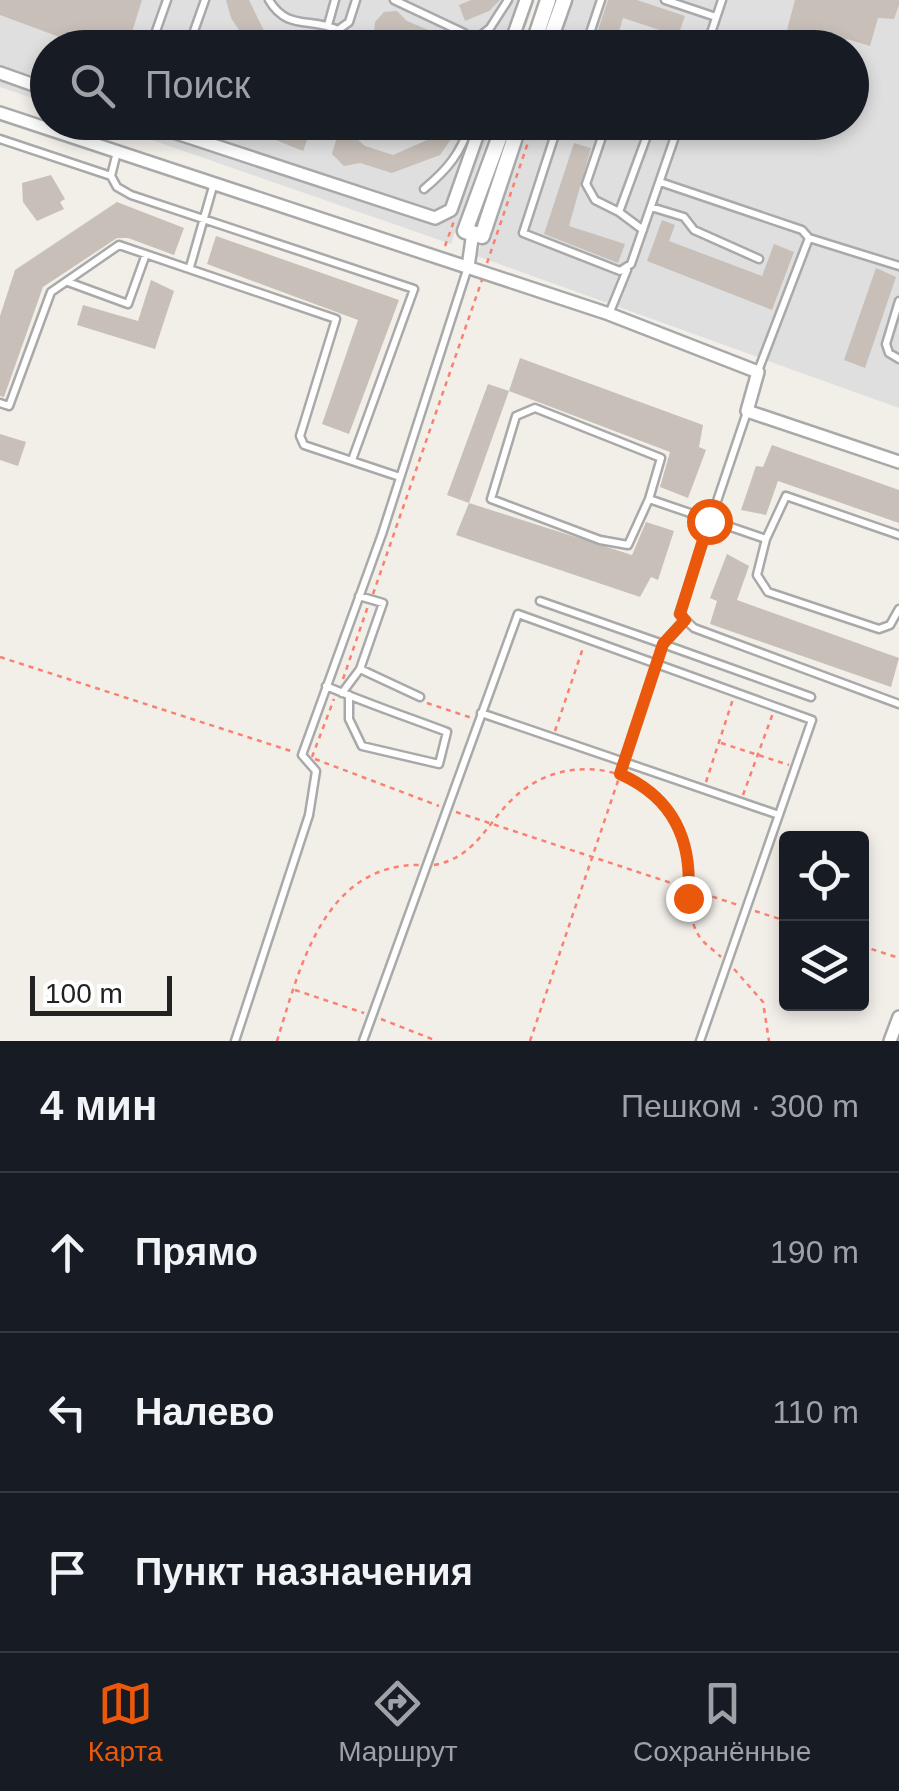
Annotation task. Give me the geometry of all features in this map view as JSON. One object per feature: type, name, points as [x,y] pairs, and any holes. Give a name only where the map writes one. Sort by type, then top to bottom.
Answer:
[{"type":"street","points":[[515,30],[526,0]]},
{"type":"street","points":[[538,30],[548,0]]},
{"type":"street","points":[[553,30],[564,0]]},
{"type":"street","points":[[0,73],[30,84]]},
{"type":"street","points":[[0,113],[30,123]]},
{"type":"street","points":[[82,140],[609,314],[758,372],[747,411],[899,462]]},
{"type":"street","points":[[206,140],[435,218],[451,210],[475,142],[503,152]]},
{"type":"street","points":[[468,267],[472,232],[482,236],[504,140]]},
{"type":"street","points":[[503,152],[510,140]]},
{"type":"street","points":[[890,1041],[899,1017]]},
{"type":"lane","points":[[156,30],[167,0]]},
{"type":"lane","points":[[194,30],[205,0]]},
{"type":"lane","points":[[269,0],[278,15],[296,24],[328,24],[338,30],[344,27]]},
{"type":"lane","points":[[328,24],[335,0]]},
{"type":"lane","points":[[343,30],[356,0]]},
{"type":"lane","points":[[394,0],[457,30]]},
{"type":"lane","points":[[488,30],[508,0]]},
{"type":"lane","points":[[591,30],[602,0]]},
{"type":"lane","points":[[666,0],[716,17]]},
{"type":"lane","points":[[712,30],[722,0]]},
{"type":"lane","points":[[0,139],[112,176]]},
{"type":"lane","points":[[424,189],[449,168],[465,140]]},
{"type":"lane","points":[[552,140],[524,233],[620,271],[628,269]]},
{"type":"lane","points":[[601,140],[586,184],[595,200],[643,230]]},
{"type":"lane","points":[[619,212],[645,140]]},
{"type":"lane","points":[[609,314],[674,140]]},
{"type":"lane","points":[[118,152],[112,176],[117,187],[132,195],[414,289],[352,460]]},
{"type":"lane","points":[[660,182],[802,230],[809,238],[899,266]]},
{"type":"lane","points":[[190,267],[214,184]]},
{"type":"lane","points":[[651,207],[684,217],[694,230],[760,258]]},
{"type":"lane","points":[[758,372],[809,238]]},
{"type":"lane","points":[[0,403],[10,406],[51,292],[119,246],[336,319],[300,436],[304,444],[400,477]]},
{"type":"lane","points":[[68,282],[128,304],[146,254]]},
{"type":"lane","points":[[235,1041],[310,815],[316,771],[302,755],[329,688],[468,267]]},
{"type":"lane","points":[[899,301],[886,344],[889,354],[899,359]]},
{"type":"lane","points":[[535,408],[660,458],[649,499],[628,546],[512,510],[491,499],[516,416],[535,408]]},
{"type":"lane","points":[[747,411],[680,614],[694,628],[899,704]]},
{"type":"lane","points":[[899,534],[786,496],[766,539],[758,575],[768,592],[878,629],[890,625],[899,609]]},
{"type":"lane","points":[[649,499],[766,539]]},
{"type":"lane","points":[[329,688],[346,694],[447,732],[438,764],[362,746],[349,719],[346,694],[360,669],[383,602],[359,596]]},
{"type":"lane","points":[[540,601],[810,696]]},
{"type":"lane","points":[[363,1041],[518,614],[812,720],[700,1041]]},
{"type":"lane","points":[[663,644],[685,620]]},
{"type":"lane","points":[[360,669],[420,697]]},
{"type":"lane","points":[[479,717],[625,760],[779,815]]},
{"type":"path","points":[[312,758],[335,696],[329,688],[342,680],[529,140]]},
{"type":"path","points":[[552,737],[587,638]]},
{"type":"path","points":[[0,658],[312,758],[445,808],[779,919]]},
{"type":"path","points":[[530,1041],[657,667]]},
{"type":"path","points":[[704,788],[734,694]]},
{"type":"path","points":[[420,697],[479,717]]},
{"type":"path","points":[[741,801],[775,707]]},
{"type":"path","points":[[719,742],[795,767]]},
{"type":"path","points":[[277,1041],[319,921],[343,893],[399,864],[438,865],[472,850],[525,788],[564,772],[588,768],[620,774],[646,786],[678,818],[688,852],[689,889],[699,936],[763,1002],[769,1041]]},
{"type":"path","points":[[869,948],[899,958]]},
{"type":"shaded area","points":[[0,0],[535,0],[525,30],[30,30],[30,97],[0,87]]},
{"type":"shaded area","points":[[565,0],[899,0],[899,408],[477,256],[516,140],[869,140],[869,30],[554,30]]},
{"type":"shaded area","points":[[152,140],[487,140],[451,244]]},
{"type":"building","points":[[0,0],[142,0],[133,30],[40,30],[0,15]]},
{"type":"building","points":[[226,0],[249,0],[264,30],[239,30]]},
{"type":"building","points":[[471,0],[500,0],[489,11],[465,21],[459,5]]},
{"type":"building","points":[[608,0],[637,0],[685,16],[680,30],[660,30],[623,18],[619,30],[598,30]]},
{"type":"building","points":[[795,0],[899,0],[894,19],[878,18],[870,46],[869,30],[787,30]]},
{"type":"building","points":[[397,11],[407,21],[428,30],[374,30],[375,22],[384,12]]},
{"type":"building","points":[[276,140],[307,140],[303,151]]},
{"type":"building","points":[[336,140],[358,140],[393,155],[427,140],[450,140],[440,155],[392,173],[360,163],[344,166],[332,154]]},
{"type":"building","points":[[574,143],[591,148],[569,226],[625,244],[618,263],[544,234]]},
{"type":"building","points":[[51,175],[65,199],[60,202],[64,209],[37,221],[23,202],[22,183]]},
{"type":"building","points":[[117,202],[184,228],[174,255],[128,238],[117,238],[43,287],[4,397],[0,396],[0,316],[15,270]]},
{"type":"building","points":[[662,220],[675,225],[669,241],[762,276],[774,244],[794,252],[772,310],[647,261]]},
{"type":"building","points":[[216,236],[399,300],[349,434],[322,424],[358,320],[207,264]]},
{"type":"building","points":[[876,268],[896,277],[865,368],[844,360]]},
{"type":"building","points":[[151,280],[174,291],[155,349],[77,325],[83,305],[138,321]]},
{"type":"building","points":[[520,358],[703,425],[699,447],[706,450],[688,498],[660,487],[670,452],[509,391]]},
{"type":"building","points":[[488,384],[509,391],[469,503],[447,495]]},
{"type":"building","points":[[0,434],[26,442],[18,466],[0,460]]},
{"type":"building","points":[[772,445],[899,490],[899,523],[778,481],[766,515],[741,510],[756,466],[763,467]]},
{"type":"building","points":[[469,503],[632,555],[646,522],[674,531],[658,580],[651,577],[640,597],[456,535]]},
{"type":"building","points":[[727,554],[749,566],[737,600],[899,658],[891,687],[710,624],[717,601],[710,598]]},
{"type":"route","points":[[688,898],[688,852],[678,818],[646,786],[620,774],[663,644],[685,620],[680,614],[709,521]]}]
